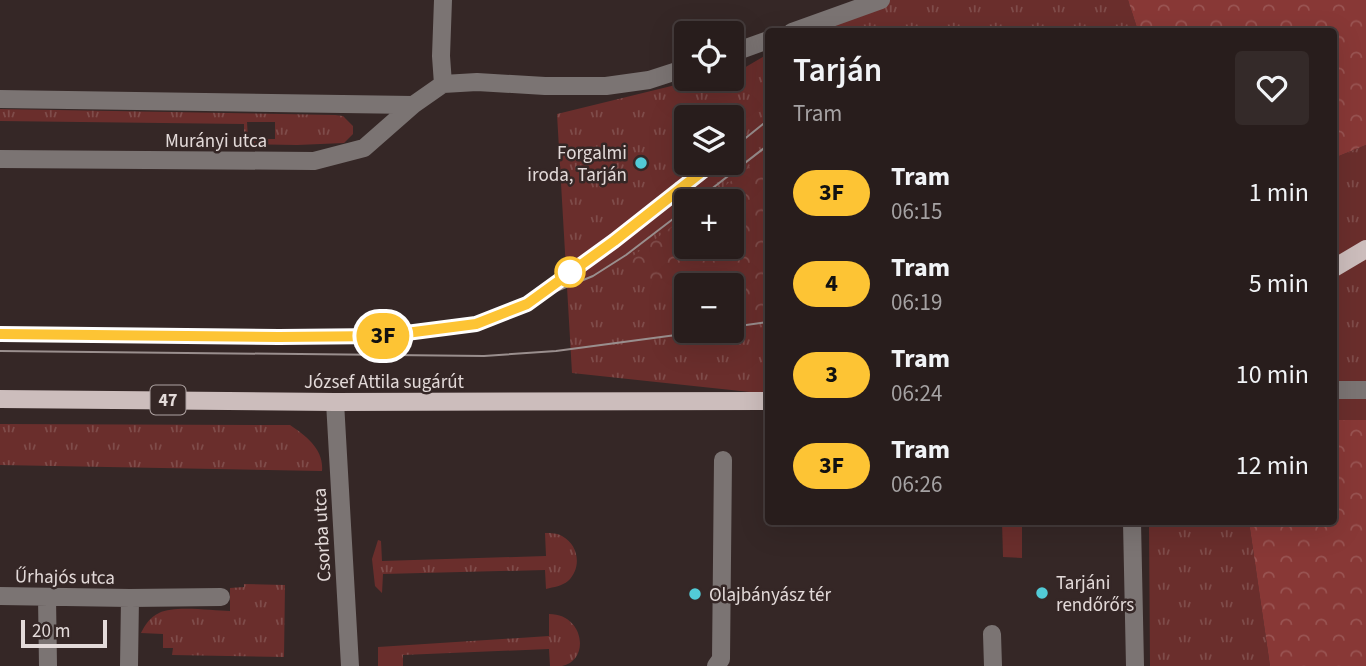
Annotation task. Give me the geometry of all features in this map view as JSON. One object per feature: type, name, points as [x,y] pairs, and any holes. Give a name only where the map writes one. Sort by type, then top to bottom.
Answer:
[{"type":"main road","points":[[1337,266],[1366,250]]},
{"type":"main road","name":"József Attila sugárút","points":[[0,399],[335,402],[765,401]]},
{"type":"street","points":[[443,0],[443,85]]},
{"type":"street","points":[[803,28],[881,0]]},
{"type":"street","points":[[744,49],[765,41]]},
{"type":"street","name":"Murányi utca","points":[[0,159],[314,162],[364,148],[413,105],[443,85],[477,82],[606,86],[649,80],[674,72]]},
{"type":"street","name":"Murányi utca","points":[[0,99],[413,105]]},
{"type":"street","points":[[1337,390],[1366,390]]},
{"type":"street","name":"Csorba utca","points":[[335,402],[350,666]]},
{"type":"street","points":[[716,666],[720,659],[723,460]]},
{"type":"street","points":[[1132,525],[1135,666]]},
{"type":"street","name":"Űrhajós utca","points":[[0,596],[221,597]]},
{"type":"street","points":[[47,597],[47,666]]},
{"type":"street","name":"Űrhajós utca","points":[[130,598],[130,666]]},
{"type":"street","points":[[992,634],[993,666]]},
{"type":"green space","points":[[865,0],[1128,0],[1137,28],[816,28]]},
{"type":"green space","points":[[1128,0],[1366,0],[1366,145],[1337,157],[1337,28],[1137,28]]},
{"type":"green space","points":[[765,56],[765,394],[572,373],[557,114],[674,85],[674,91],[744,91],[744,68]]},
{"type":"green space","points":[[0,109],[335,115],[343,116],[353,126],[353,134],[344,143],[244,144],[244,124],[0,121]],"holes":[[[247,122],[275,122],[275,139],[248,139]]]},
{"type":"green space","points":[[1366,145],[1366,420],[1337,420],[1337,157]]},
{"type":"green space","points":[[765,155],[765,315],[744,318],[744,273],[674,273],[674,277],[647,281],[629,259],[674,225],[674,259],[744,259],[744,189],[721,189],[739,175],[744,175],[744,171]]},
{"type":"green space","points":[[1337,420],[1366,420],[1366,666],[1270,666],[1249,525],[1337,525]]},
{"type":"green space","points":[[0,424],[290,425],[317,450],[322,471],[0,465]]},
{"type":"green space","points":[[1002,525],[1022,525],[1022,558],[1003,557]]},
{"type":"green space","points":[[1149,525],[1249,525],[1270,666],[1150,666]]},
{"type":"green space","points":[[545,533],[558,534],[568,540],[577,557],[572,576],[566,583],[558,586],[546,589],[545,570],[383,574],[382,593],[375,586],[372,559],[378,540],[381,541],[382,561],[546,556]]},
{"type":"green space","points":[[244,584],[285,585],[284,657],[172,655],[173,648],[163,648],[163,634],[141,633],[150,619],[166,611],[230,611],[230,588],[244,587]]},
{"type":"green space","points":[[549,614],[570,621],[580,638],[577,656],[562,666],[550,666],[549,649],[403,655],[403,666],[378,666],[378,647],[549,636]]},
{"type":"tram line","points":[[744,139],[765,122]]},
{"type":"tram line","points":[[711,189],[765,147]]},
{"type":"tram line","points":[[0,335],[383,336],[476,324],[527,304],[698,175]]},
{"type":"tram line","name":"3F","points":[[0,334],[383,336],[476,324],[527,304],[614,241],[698,175]]},
{"type":"tram line","points":[[554,292],[593,276],[674,218]]},
{"type":"tram line","points":[[744,325],[765,322]]},
{"type":"tram line","points":[[0,351],[484,356],[556,351],[674,335]]},
{"type":"place","name":"Forgalmi iroda, Tarján","points":[[641,163]]},
{"type":"place","name":"Tarjáni rendőrőrs","points":[[1042,593]]},
{"type":"place","name":"Olajbányász tér","points":[[695,594]]}]
